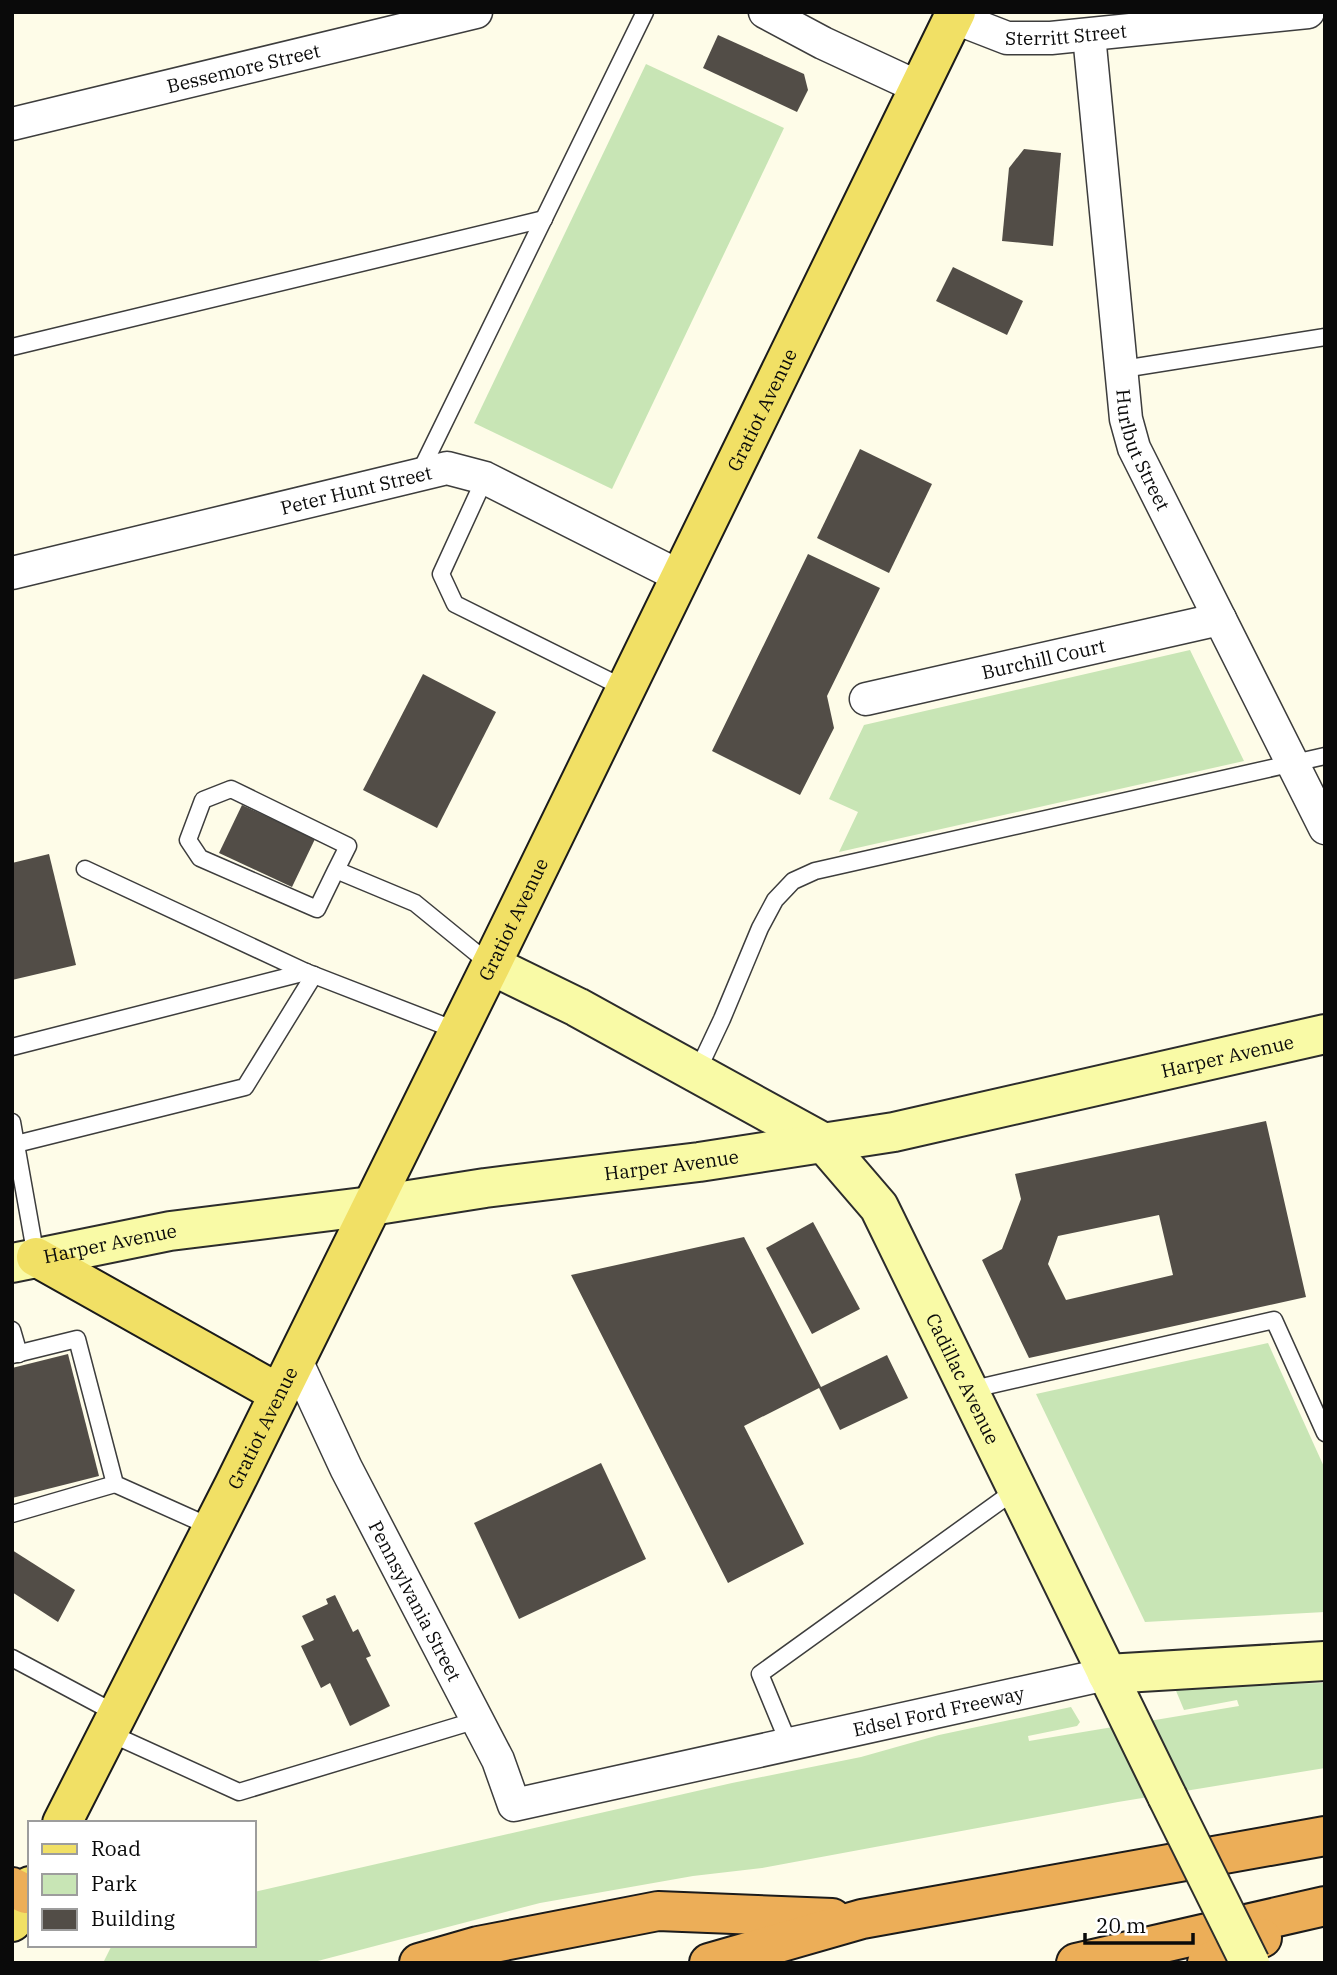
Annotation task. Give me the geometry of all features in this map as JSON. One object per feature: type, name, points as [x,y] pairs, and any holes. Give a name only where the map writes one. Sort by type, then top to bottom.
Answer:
[{"type":"highway","points":[[709,1963],[862,1919],[1325,1836]]},
{"type":"highway","points":[[1076,1963],[1325,1909]]},
{"type":"highway","points":[[1207,1963],[1325,1909]]},
{"type":"highway","points":[[419,1963],[478,1947],[658,1910],[862,1919]]},
{"type":"main road","name":"Gratiot Avenue","points":[[63,1821],[491,965],[954,15]]},
{"type":"main road","name":"Cadillac Avenue","points":[[491,965],[577,1007],[824,1143],[879,1207],[1251,1963]]},
{"type":"main road","name":"Harper Avenue","points":[[24,1260],[170,1231],[699,1162],[894,1132],[1325,1034]]},
{"type":"main road","points":[[24,1260],[278,1393]]},
{"type":"main road","name":"Edsel Ford Freeway","points":[[1107,1674],[1325,1661]]},
{"type":"street","name":"Bessemore Street","points":[[12,124],[476,12]]},
{"type":"street","points":[[765,12],[823,43],[920,88]]},
{"type":"street","name":"Sterritt Street","points":[[954,15],[1007,38],[1089,35],[1194,18],[1308,12]]},
{"type":"street","name":"Hurlbut Street","points":[[1089,35],[1126,419],[1134,448],[1325,828]]},
{"type":"street","name":"Peter Hunt Street","points":[[12,573],[447,468],[485,478],[681,577]]},
{"type":"street","name":"Burchill Court","points":[[866,699],[1220,619]]},
{"type":"street","name":"Pennsylvania Street","points":[[295,1358],[346,1468],[498,1760],[514,1805],[557,1796]]},
{"type":"street","name":"Edsel Ford Freeway","points":[[557,1796],[1107,1674]]},
{"type":"lane","points":[[419,474],[645,12]]},
{"type":"lane","points":[[12,347],[544,219]]},
{"type":"lane","points":[[1123,369],[1325,337]]},
{"type":"lane","points":[[485,478],[441,574],[455,604],[625,690]]},
{"type":"lane","points":[[697,1072],[760,928],[775,900],[793,881],[815,871],[1325,756]]},
{"type":"lane","points":[[230,789],[348,846],[336,870],[317,909],[200,859],[188,840],[203,800],[230,789]]},
{"type":"lane","points":[[85,869],[310,973],[458,1031]]},
{"type":"lane","points":[[336,870],[415,903],[491,965]]},
{"type":"lane","points":[[12,1047],[310,973]]},
{"type":"lane","points":[[15,1144],[245,1087],[310,973]]},
{"type":"lane","points":[[12,1122],[24,1260]]},
{"type":"lane","points":[[969,1390],[1274,1320],[1325,1433]]},
{"type":"lane","points":[[12,1330],[16,1354],[77,1339],[83,1390],[99,1446],[116,1484]]},
{"type":"lane","points":[[12,1514],[116,1484],[211,1527]]},
{"type":"lane","points":[[789,1744],[760,1674],[1017,1489]]},
{"type":"lane","points":[[12,1658],[112,1723],[239,1792],[477,1720]]},
{"type":"green space","points":[[646,64],[784,128],[612,489],[474,423]]},
{"type":"green space","points":[[1190,650],[1244,761],[839,852],[858,812],[829,799],[864,725]]},
{"type":"green space","points":[[1268,1343],[1325,1469],[1325,1612],[1145,1622],[1036,1394]]},
{"type":"green space","points":[[1325,1683],[1325,1768],[1118,1802],[762,1868],[693,1876],[540,1903],[310,1963],[103,1963],[111,1947],[256,1947],[256,1892],[732,1783],[861,1757],[939,1735],[1071,1707],[1080,1722],[1077,1726],[1028,1736],[1029,1741],[1239,1706],[1237,1700],[1184,1710],[1174,1686]]},
{"type":"building","points":[[718,35],[804,74],[808,90],[797,112],[703,68]]},
{"type":"building","points":[[1024,149],[1061,153],[1053,246],[1002,241],[1009,168]]},
{"type":"building","points":[[953,267],[1023,301],[1007,335],[936,301]]},
{"type":"building","points":[[860,449],[932,484],[889,573],[817,538]]},
{"type":"building","points":[[808,554],[880,588],[827,696],[834,728],[800,795],[712,751]]},
{"type":"building","points":[[423,674],[496,712],[437,828],[363,790]]},
{"type":"building","points":[[242,805],[315,839],[292,887],[219,853]]},
{"type":"building","points":[[49,854],[76,965],[12,980],[12,863]]},
{"type":"building","points":[[1266,1121],[1306,1297],[1029,1358],[982,1260],[1002,1249],[1021,1199],[1015,1174]],"holes":[[[1159,1215],[1173,1275],[1066,1300],[1048,1264],[1058,1236]]]},
{"type":"building","points":[[813,1222],[860,1309],[812,1334],[766,1248]]},
{"type":"building","points":[[744,1237],[821,1387],[887,1355],[908,1398],[840,1430],[819,1388],[744,1426],[804,1544],[728,1583],[571,1275]]},
{"type":"building","points":[[68,1354],[99,1476],[12,1498],[12,1368]]},
{"type":"building","points":[[601,1463],[646,1559],[519,1619],[474,1523]]},
{"type":"building","points":[[12,1550],[75,1590],[58,1622],[12,1592]]},
{"type":"building","points":[[335,1595],[353,1632],[358,1629],[371,1656],[366,1658],[390,1706],[350,1726],[330,1683],[321,1688],[301,1646],[314,1640],[302,1616],[328,1604],[326,1599]]}]
